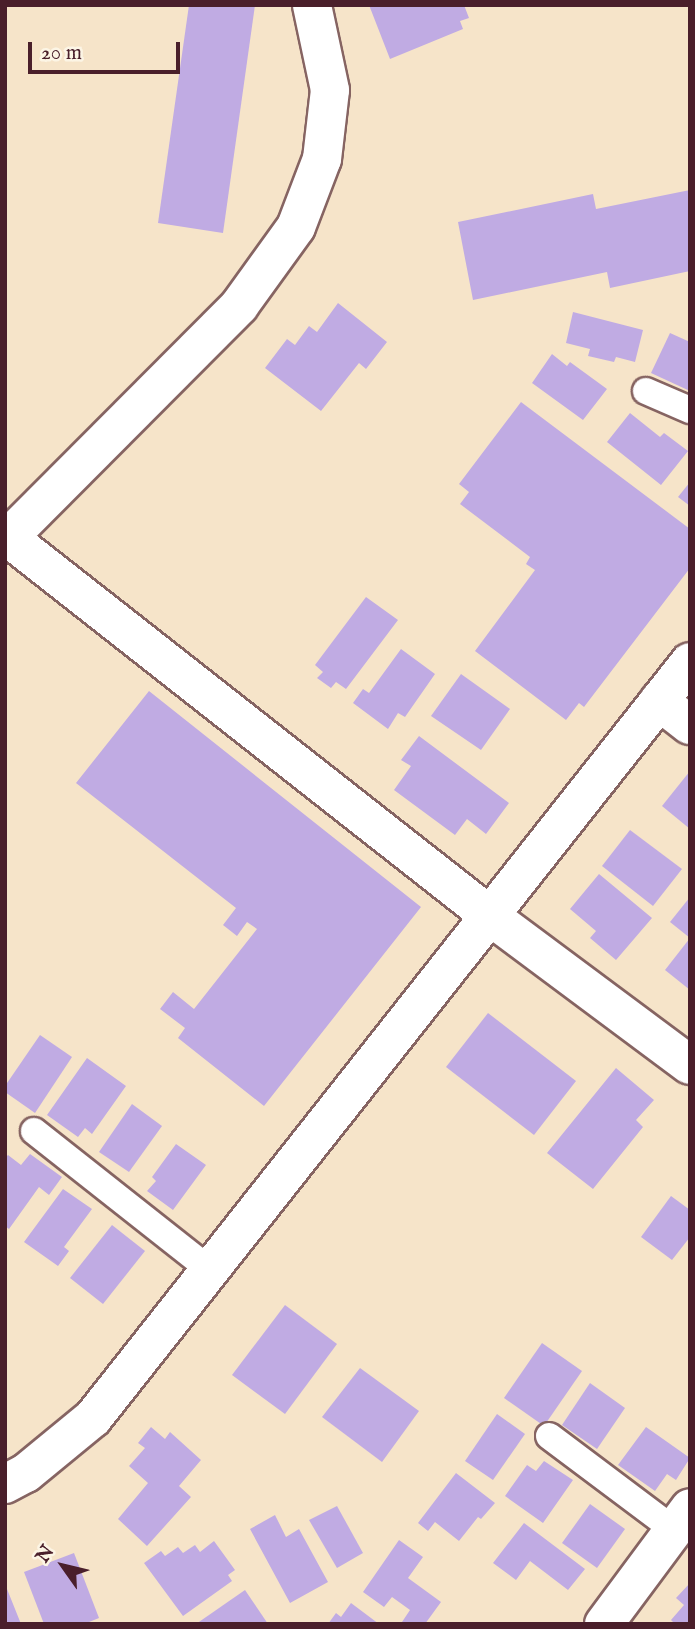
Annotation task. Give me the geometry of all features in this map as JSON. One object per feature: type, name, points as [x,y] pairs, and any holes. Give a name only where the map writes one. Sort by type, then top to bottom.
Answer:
[{"type":"street","points":[[312,5],[330,90],[322,159],[296,227],[239,306],[6,538],[490,916],[690,1065]]},
{"type":"street","points":[[5,1484],[26,1473],[93,1418],[690,662]]},
{"type":"street","points":[[659,701],[690,725]]},
{"type":"street","points":[[604,1624],[682,1519]]},
{"type":"lane","points":[[646,391],[690,410]]},
{"type":"lane","points":[[34,1132],[210,1270]]},
{"type":"lane","points":[[550,1436],[682,1519]]},
{"type":"building","points":[[189,5],[255,5],[223,233],[158,223]]},
{"type":"building","points":[[369,5],[464,5],[469,18],[460,21],[463,29],[390,59]]},
{"type":"building","points":[[690,190],[690,271],[610,288],[607,272],[473,300],[458,222],[593,194],[596,209]]},
{"type":"building","points":[[338,303],[387,342],[366,369],[359,363],[321,411],[265,368],[287,339],[295,345],[309,326],[317,332]]},
{"type":"building","points":[[573,312],[643,330],[635,362],[616,357],[614,362],[588,356],[590,349],[566,343]]},
{"type":"building","points":[[670,333],[690,342],[690,391],[651,373]]},
{"type":"building","points":[[552,354],[567,366],[570,362],[607,389],[583,420],[532,383]]},
{"type":"building","points":[[521,402],[690,529],[690,568],[584,707],[579,703],[566,720],[475,651],[535,570],[526,564],[530,557],[460,504],[469,492],[459,484]]},
{"type":"building","points":[[630,413],[660,437],[664,433],[688,451],[661,485],[607,442]]},
{"type":"building","points":[[690,482],[690,506],[678,497]]},
{"type":"building","points":[[366,597],[398,620],[346,689],[336,682],[331,688],[317,678],[323,672],[315,665]]},
{"type":"building","points":[[401,649],[435,674],[405,717],[398,713],[388,729],[353,703],[363,689],[369,693]]},
{"type":"building","points":[[461,674],[510,709],[481,750],[431,716]]},
{"type":"building","points":[[149,691],[421,907],[264,1106],[178,1038],[185,1028],[160,1009],[173,992],[194,1009],[257,929],[247,922],[237,936],[223,925],[236,908],[76,783]]},
{"type":"building","points":[[419,736],[509,803],[486,834],[467,819],[455,835],[394,790],[411,766],[401,760]]},
{"type":"building","points":[[690,771],[690,829],[662,806]]},
{"type":"building","points":[[630,830],[682,869],[653,906],[602,866]]},
{"type":"building","points":[[599,874],[652,918],[616,960],[590,938],[596,931],[570,909]]},
{"type":"building","points":[[690,897],[690,938],[670,922]]},
{"type":"building","points":[[690,938],[690,990],[665,970]]},
{"type":"building","points":[[488,1013],[576,1081],[534,1135],[446,1067]]},
{"type":"building","points":[[40,1035],[72,1057],[35,1113],[5,1092],[5,1086]]},
{"type":"building","points":[[87,1058],[126,1086],[92,1134],[85,1128],[78,1137],[47,1115]]},
{"type":"building","points":[[616,1068],[654,1100],[636,1120],[643,1127],[593,1189],[547,1153]]},
{"type":"building","points":[[132,1104],[162,1126],[129,1172],[99,1152]]},
{"type":"building","points":[[176,1144],[206,1165],[173,1210],[147,1191],[156,1181],[152,1177]]},
{"type":"building","points":[[30,1154],[62,1177],[49,1195],[39,1187],[9,1229],[5,1226],[5,1158],[8,1155],[21,1165]]},
{"type":"building","points":[[63,1189],[92,1209],[64,1247],[69,1251],[58,1266],[24,1242]]},
{"type":"building","points":[[671,1196],[690,1210],[690,1237],[672,1260],[641,1237]]},
{"type":"building","points":[[112,1225],[145,1251],[103,1304],[70,1278]]},
{"type":"building","points":[[285,1305],[337,1344],[285,1414],[232,1375]]},
{"type":"building","points":[[542,1343],[582,1371],[544,1426],[504,1398]]},
{"type":"building","points":[[360,1368],[419,1411],[382,1462],[322,1417]]},
{"type":"building","points":[[590,1383],[625,1408],[597,1449],[562,1425]]},
{"type":"building","points":[[497,1414],[525,1434],[493,1480],[465,1461]]},
{"type":"building","points":[[151,1427],[165,1439],[170,1432],[201,1460],[179,1486],[191,1497],[147,1546],[118,1519],[148,1483],[129,1466],[145,1448],[138,1443]]},
{"type":"building","points":[[646,1427],[690,1458],[676,1480],[667,1474],[655,1491],[618,1465]]},
{"type":"building","points":[[544,1461],[573,1480],[543,1523],[505,1496],[527,1465],[536,1471]]},
{"type":"building","points":[[456,1473],[495,1503],[481,1519],[478,1517],[459,1541],[435,1522],[428,1531],[418,1523]]},
{"type":"building","points":[[590,1504],[625,1529],[597,1568],[562,1543]]},
{"type":"building","points":[[337,1506],[363,1553],[337,1568],[309,1520]]},
{"type":"building","points":[[275,1515],[286,1537],[299,1529],[328,1582],[290,1603],[250,1529]]},
{"type":"building","points":[[524,1523],[585,1569],[568,1590],[530,1561],[516,1580],[493,1563]]},
{"type":"building","points":[[399,1540],[423,1557],[408,1578],[441,1602],[425,1624],[404,1624],[402,1622],[410,1610],[392,1597],[384,1607],[363,1592]]},
{"type":"building","points":[[214,1541],[235,1570],[228,1575],[232,1581],[183,1616],[144,1563],[161,1551],[165,1556],[178,1547],[183,1553],[195,1545],[200,1552]]},
{"type":"building","points":[[74,1553],[99,1618],[84,1624],[44,1624],[24,1572]]},
{"type":"building","points":[[690,1583],[690,1624],[675,1624],[671,1620],[684,1605],[676,1598]]},
{"type":"building","points":[[5,1584],[21,1624],[5,1624]]},
{"type":"building","points":[[245,1590],[268,1624],[196,1624]]},
{"type":"building","points":[[351,1603],[379,1624],[328,1624],[336,1613],[341,1617]]}]
